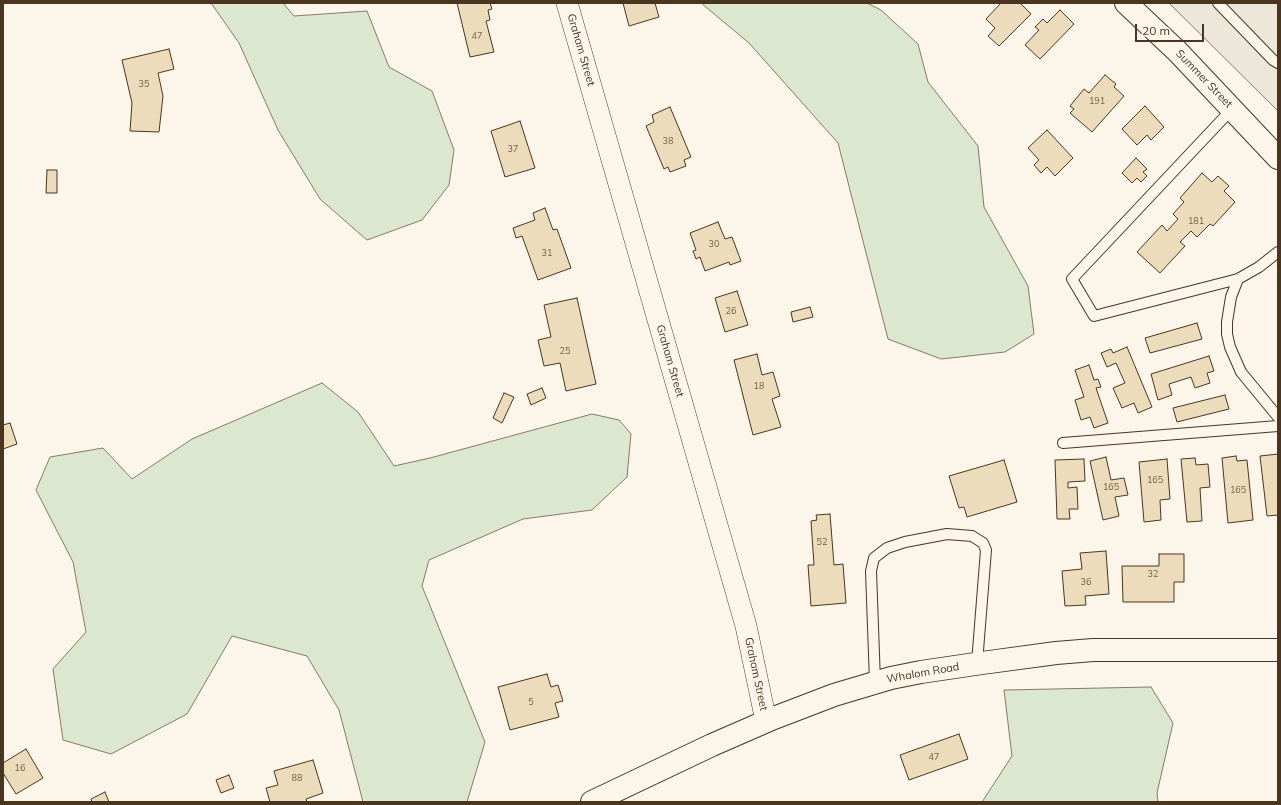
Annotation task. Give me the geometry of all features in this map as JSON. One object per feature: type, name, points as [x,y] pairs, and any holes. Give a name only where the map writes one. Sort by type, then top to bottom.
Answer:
[{"type":"main road","name":"Summer Street","points":[[1126,3],[1178,52],[1233,108],[1278,158]]},
{"type":"main road","name":"Whalom Road","points":[[592,802],[712,744],[766,721],[834,695],[875,682],[922,672],[1056,653],[1093,650],[1278,650]]},
{"type":"street","name":"Graham Street","points":[[567,3],[746,626],[766,721]]},
{"type":"lane","points":[[1218,3],[1273,60],[1278,63]]},
{"type":"lane","points":[[1233,108],[1072,279],[1094,316],[1238,279],[1259,267],[1278,252]]},
{"type":"lane","points":[[1238,279],[1231,297],[1227,322],[1227,334],[1230,347],[1241,372],[1278,417]]},
{"type":"lane","points":[[1063,443],[1278,426]]},
{"type":"lane","points":[[875,682],[871,570],[874,558],[887,548],[906,542],[947,534],[972,536],[983,543],[986,550],[978,664]]},
{"type":"green space","points":[[211,3],[283,3],[294,16],[367,11],[389,67],[432,91],[454,150],[449,185],[422,220],[367,240],[320,199],[278,130],[239,43]]},
{"type":"green space","points":[[701,3],[867,3],[881,10],[918,44],[928,82],[978,146],[984,207],[1028,286],[1034,334],[1005,352],[941,359],[888,339],[838,143],[749,43]]},
{"type":"green space","points":[[322,383],[358,412],[394,466],[430,458],[592,414],[619,420],[631,434],[627,477],[592,510],[523,519],[429,560],[422,586],[485,742],[467,802],[363,802],[339,710],[307,656],[232,636],[187,714],[111,754],[63,740],[53,669],[86,632],[73,562],[36,490],[50,457],[103,448],[132,479],[192,439]]},
{"type":"green space","points":[[1151,687],[1173,723],[1157,793],[1158,802],[982,802],[1012,756],[1004,690]]},
{"type":"shaded area","points":[[1169,3],[1278,3],[1278,109],[1277,110]]},
{"type":"building","points":[[457,3],[490,3],[492,9],[488,10],[490,20],[486,21],[494,52],[470,57]]},
{"type":"building","points":[[623,3],[655,3],[659,17],[629,26]]},
{"type":"building","points":[[1001,3],[1020,3],[1031,14],[999,46],[988,36],[995,28],[986,19]]},
{"type":"building","points":[[1060,10],[1074,24],[1040,59],[1025,45],[1039,30],[1035,27],[1043,19],[1047,23]]},
{"type":"building","points":[[169,49],[174,69],[158,73],[163,96],[159,132],[130,131],[132,103],[122,60]]},
{"type":"building","points":[[1105,75],[1116,84],[1114,87],[1124,96],[1092,132],[1070,113],[1074,109],[1070,106],[1084,89],[1089,93]]},
{"type":"building","points":[[1145,106],[1164,127],[1151,140],[1147,135],[1137,145],[1122,129]]},
{"type":"building","points":[[670,107],[691,157],[684,160],[686,166],[670,172],[668,167],[664,169],[646,126],[654,122],[652,115]]},
{"type":"building","points":[[520,121],[535,168],[505,177],[491,131]]},
{"type":"building","points":[[1047,130],[1073,158],[1055,176],[1047,167],[1041,173],[1034,165],[1039,160],[1028,148]]},
{"type":"building","points":[[1136,158],[1147,169],[1143,172],[1147,176],[1141,182],[1137,178],[1132,183],[1122,173]]},
{"type":"building","points":[[47,170],[57,170],[57,193],[46,193]]},
{"type":"building","points":[[1202,173],[1212,182],[1218,176],[1229,186],[1224,191],[1235,202],[1213,226],[1210,224],[1197,237],[1191,231],[1180,242],[1185,246],[1160,273],[1137,252],[1162,225],[1167,231],[1178,219],[1173,214],[1184,202],[1180,198]]},
{"type":"building","points":[[545,208],[553,230],[557,229],[571,268],[538,280],[522,236],[516,238],[513,228],[535,220],[533,213]]},
{"type":"building","points":[[718,222],[725,239],[732,237],[741,261],[730,265],[729,262],[705,271],[700,257],[696,259],[693,251],[696,250],[690,233]]},
{"type":"building","points":[[737,291],[748,325],[725,332],[715,298]]},
{"type":"building","points":[[577,298],[596,384],[566,391],[560,363],[544,366],[538,340],[551,337],[544,305]]},
{"type":"building","points":[[810,307],[813,317],[793,322],[791,312]]},
{"type":"building","points":[[1197,323],[1202,339],[1150,353],[1145,338]]},
{"type":"building","points":[[1127,347],[1152,407],[1138,413],[1134,403],[1122,408],[1113,388],[1125,383],[1116,363],[1107,367],[1101,353],[1111,349],[1113,353]]},
{"type":"building","points":[[757,354],[762,375],[773,372],[780,396],[772,399],[781,427],[753,435],[734,360]]},
{"type":"building","points":[[1209,356],[1214,371],[1207,373],[1210,383],[1195,388],[1191,377],[1169,384],[1172,395],[1158,400],[1151,374]]},
{"type":"building","points":[[1089,365],[1094,380],[1098,379],[1101,387],[1096,388],[1108,423],[1094,428],[1090,417],[1081,420],[1075,400],[1084,397],[1075,370]]},
{"type":"building","points":[[542,388],[546,398],[531,405],[527,394]]},
{"type":"building","points":[[504,393],[514,397],[502,423],[493,418]]},
{"type":"building","points":[[1225,395],[1229,409],[1177,422],[1173,408]]},
{"type":"building","points":[[10,423],[17,444],[3,449],[3,425]]},
{"type":"building","points":[[1278,454],[1278,515],[1267,516],[1260,456]]},
{"type":"building","points":[[1236,456],[1237,461],[1247,460],[1253,520],[1228,523],[1222,458]]},
{"type":"building","points":[[1106,457],[1111,480],[1124,478],[1128,495],[1115,497],[1119,516],[1103,520],[1090,461]]},
{"type":"building","points":[[1195,458],[1196,465],[1208,464],[1210,487],[1200,488],[1202,521],[1187,522],[1181,459]]},
{"type":"building","points":[[1084,459],[1085,481],[1068,482],[1068,488],[1077,487],[1078,509],[1069,509],[1070,519],[1057,519],[1055,460]]},
{"type":"building","points":[[1167,459],[1170,499],[1160,500],[1161,520],[1144,522],[1139,462]]},
{"type":"building","points":[[1004,460],[1017,502],[967,517],[964,507],[959,508],[949,476]]},
{"type":"building","points":[[830,514],[834,565],[843,564],[846,603],[811,606],[808,565],[814,565],[811,521],[817,520],[816,515]]},
{"type":"building","points":[[1106,551],[1109,594],[1085,596],[1086,605],[1065,606],[1062,571],[1082,569],[1080,553]]},
{"type":"building","points":[[1159,554],[1184,554],[1184,582],[1174,582],[1174,602],[1123,602],[1122,566],[1159,566]]},
{"type":"building","points":[[547,674],[551,687],[558,685],[563,701],[555,703],[559,717],[510,730],[498,687]]},
{"type":"building","points":[[959,734],[968,759],[909,780],[900,755]]},
{"type":"building","points":[[26,749],[43,778],[16,794],[3,773],[3,763]]},
{"type":"building","points":[[313,760],[323,793],[306,799],[307,802],[270,802],[266,788],[278,785],[274,771]]},
{"type":"building","points":[[229,775],[234,788],[221,793],[216,780]]},
{"type":"building","points":[[105,792],[109,802],[92,802],[91,799]]}]
